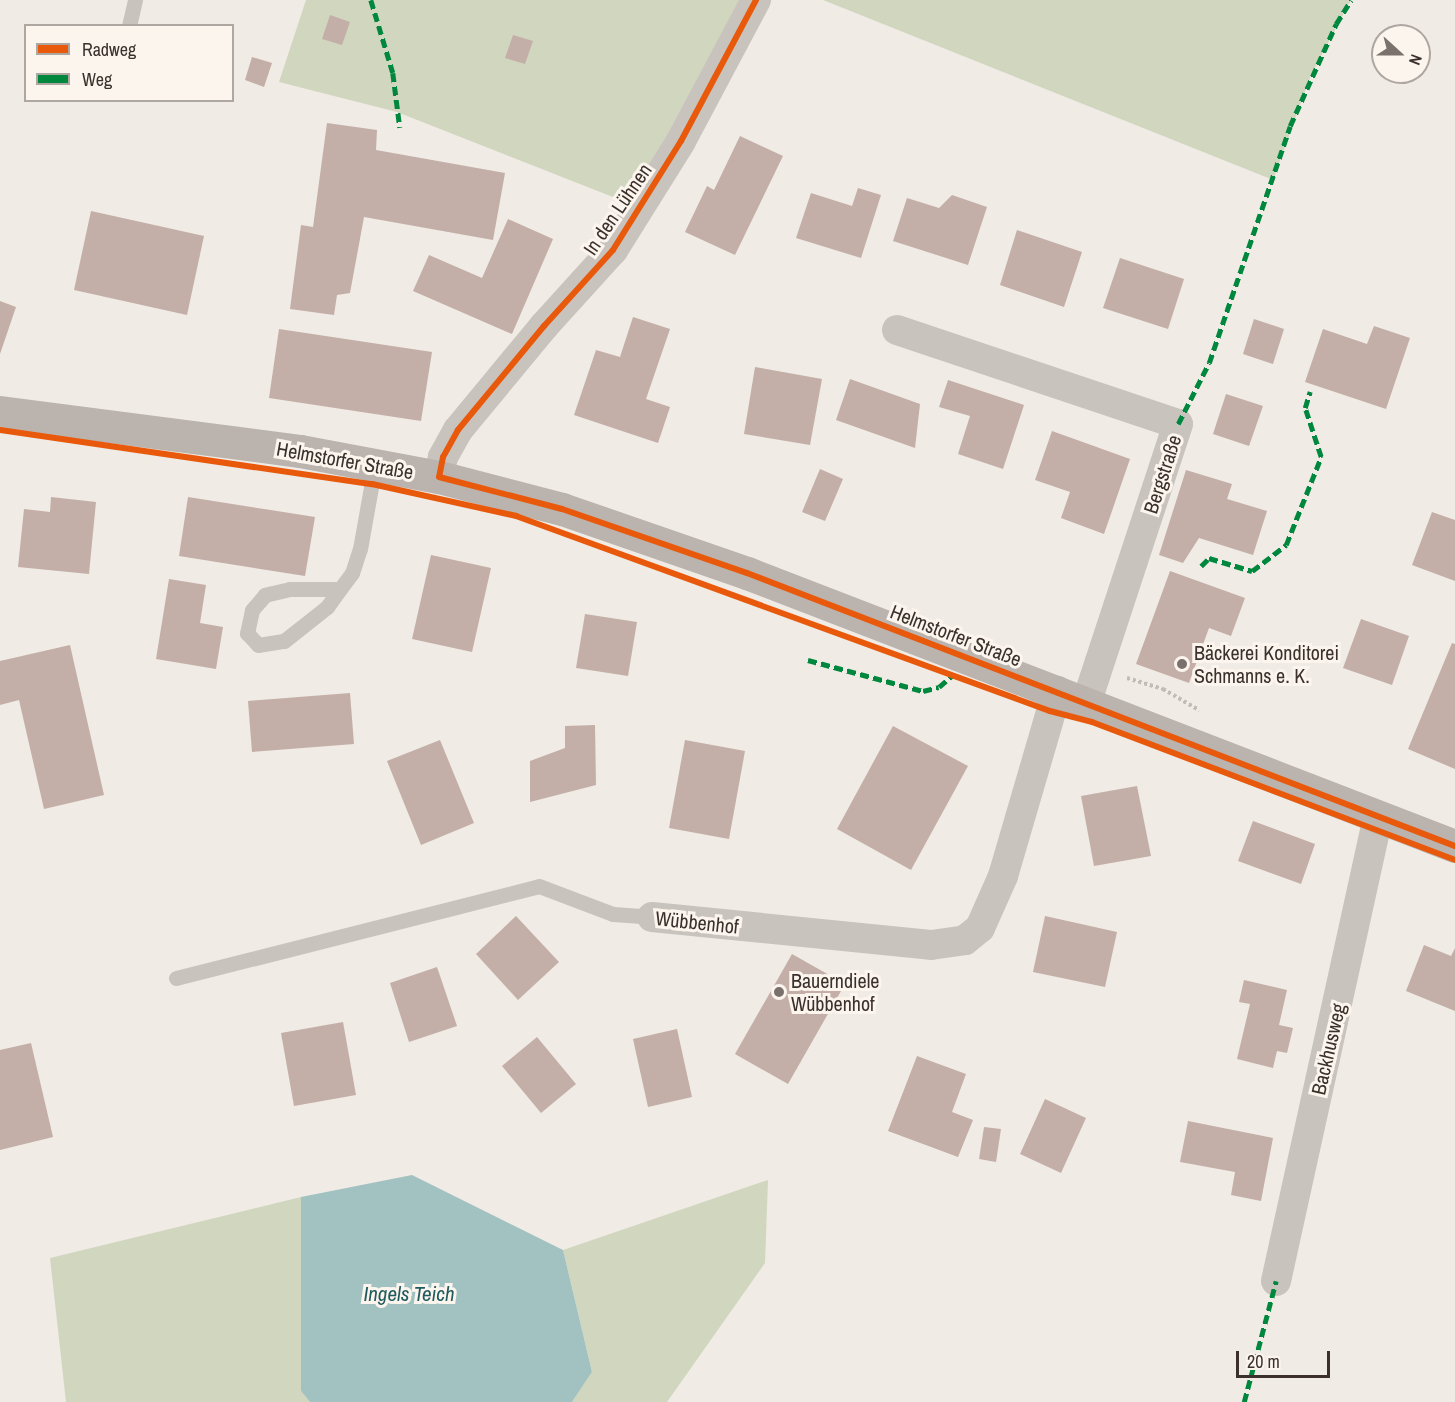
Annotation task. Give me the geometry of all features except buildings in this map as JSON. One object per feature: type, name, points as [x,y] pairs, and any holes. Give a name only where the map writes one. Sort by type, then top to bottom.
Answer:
[{"type":"main road","name":"Helmstorfer Straße","points":[[0,412],[165,432],[375,465],[439,477],[562,509],[747,573],[1455,846]]},
{"type":"street","name":"In den Lühnen","points":[[439,477],[444,457],[458,430],[544,326],[614,250],[681,141],[756,0]]},
{"type":"street","name":"Bergstraße","points":[[897,330],[1178,424],[1071,697]]},
{"type":"street","name":"Wübbenhof","points":[[652,917],[931,945],[965,940],[980,928],[1003,876],[1071,697]]},
{"type":"street","name":"Backhusweg","points":[[1276,1281],[1378,817]]},
{"type":"lane","points":[[129,24],[135,0]]},
{"type":"lane","points":[[340,589],[290,590],[265,595],[252,610],[247,633],[258,645],[284,641],[327,607],[352,573],[360,549],[375,465]]},
{"type":"lane","name":"Wübbenhof","points":[[176,978],[539,886],[613,914],[652,917]]},
{"type":"green space","points":[[306,0],[756,0],[641,208],[397,112],[279,82]]},
{"type":"green space","points":[[823,0],[1351,0],[1311,75],[1273,180]]},
{"type":"green space","points":[[768,1180],[765,1263],[667,1402],[572,1402],[592,1372],[563,1250]]},
{"type":"green space","points":[[301,1197],[301,1391],[310,1402],[66,1402],[50,1258]]},
{"type":"water","name":"Ingels Teich","points":[[412,1175],[563,1250],[592,1372],[572,1402],[310,1402],[301,1391],[301,1197]]},
{"type":"marked path","points":[[371,0],[393,73],[400,128]]},
{"type":"marked path","points":[[1178,424],[1209,363],[1290,126],[1336,24],[1351,0]]},
{"type":"marked path","points":[[1201,566],[1209,558],[1252,571],[1286,545],[1321,457],[1305,408],[1310,392]]},
{"type":"marked path","points":[[808,660],[923,691],[939,687],[953,675]]},
{"type":"marked path","points":[[1244,1402],[1276,1281]]},
{"type":"cycle path","points":[[756,0],[681,141],[613,250],[544,326],[458,430],[443,457],[439,477],[562,509],[747,573],[1455,846]]},
{"type":"cycle path","points":[[0,430],[372,484],[516,516],[1050,711],[1092,722],[1455,860]]},
{"type":"place","name":"Bäckerei Konditorei Schmanns e. K.","points":[[1182,664]]},
{"type":"place","name":"Bauerndiele Wübbenhof","points":[[779,992]]}]
